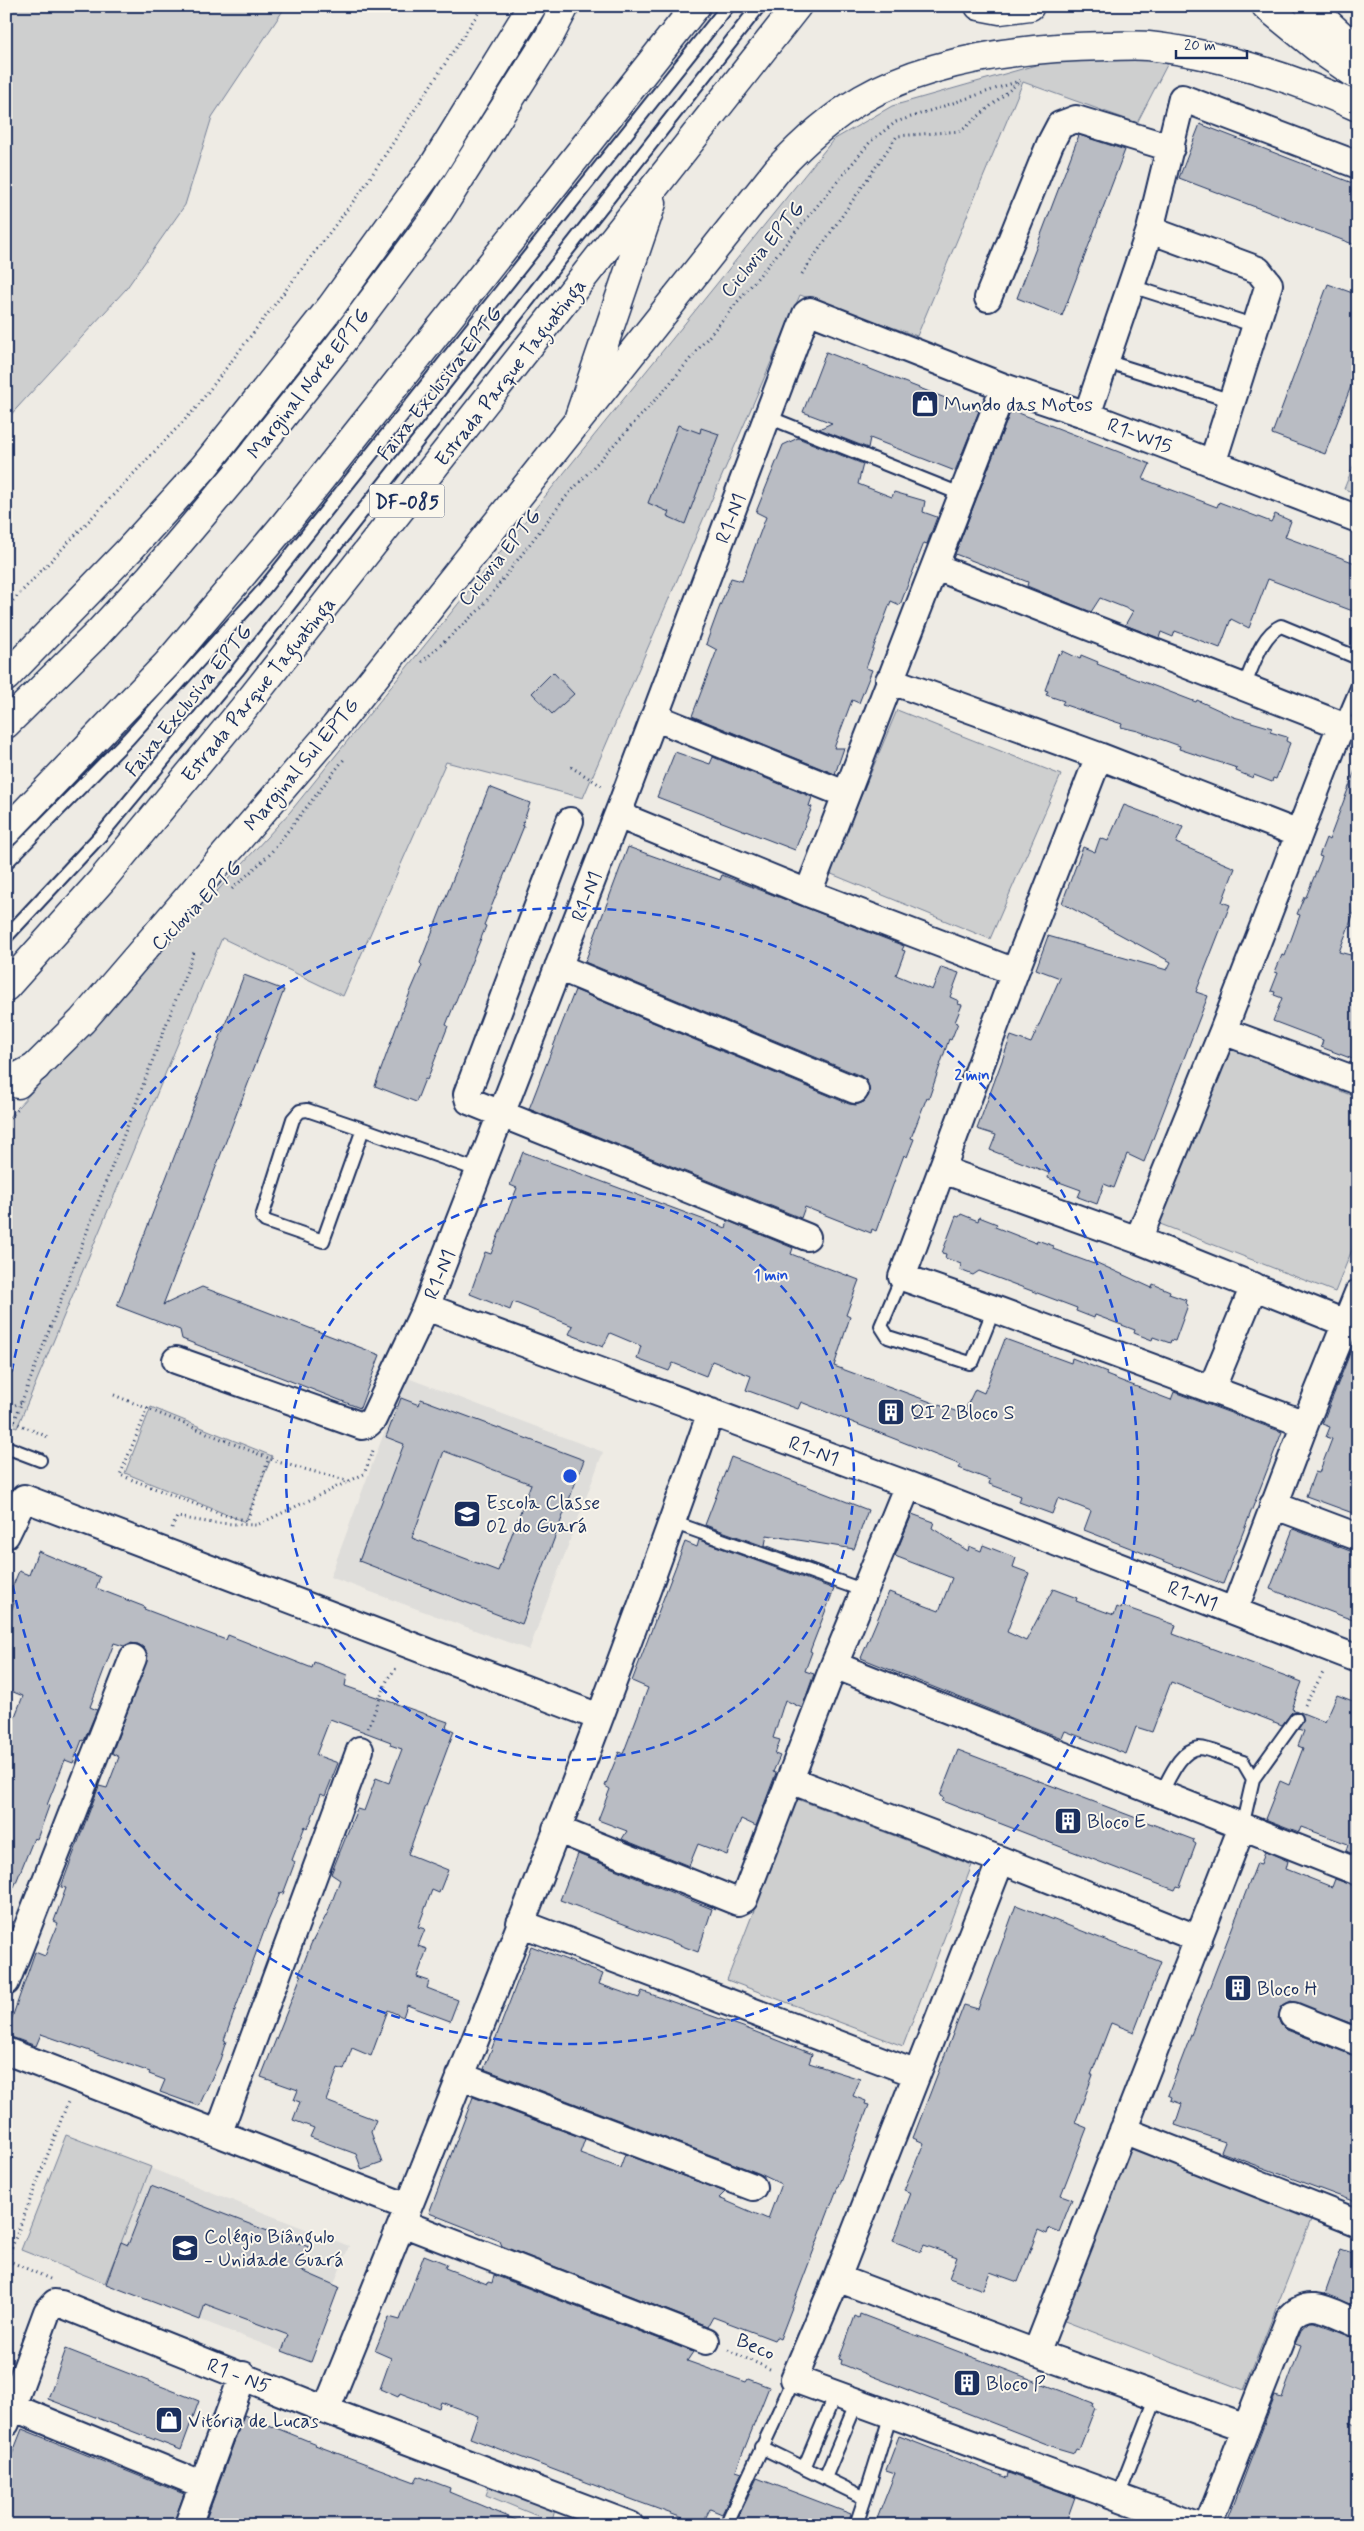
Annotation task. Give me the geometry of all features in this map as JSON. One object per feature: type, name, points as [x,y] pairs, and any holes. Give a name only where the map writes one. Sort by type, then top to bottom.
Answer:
[{"type":"main road","name":"Marginal Norte EPTG","points":[[6,676],[129,550],[204,467],[331,307],[434,165],[532,6]]},
{"type":"main road","name":"Marginal Norte EPTG","points":[[6,724],[97,634],[150,577],[237,474],[337,348],[438,213],[549,37],[566,6]]},
{"type":"main road","points":[[6,832],[167,664],[279,531],[696,6]]},
{"type":"main road","name":"Estrada Parque Taguatinga","points":[[6,987],[102,881],[243,709],[797,6]]},
{"type":"main road","points":[[979,6],[1000,10],[1030,6]]},
{"type":"main road","points":[[1266,6],[1316,47],[1358,76]]},
{"type":"main road","points":[[1309,6],[1358,52]]},
{"type":"main road","name":"Marginal Sul EPTG","points":[[13,1102],[36,1067],[82,1021],[335,726],[778,169],[804,141],[832,118],[862,99],[892,84],[932,70],[985,58],[1086,47],[1148,46],[1237,64],[1295,81],[1358,107]]},
{"type":"main road","points":[[579,417],[659,182]]},
{"type":"main road","points":[[6,1083],[36,1067]]},
{"type":"street","points":[[1087,415],[1150,230],[1182,98],[1358,165]]},
{"type":"street","points":[[988,298],[1050,144],[1060,125],[1076,119],[1171,148]]},
{"type":"street","points":[[1150,230],[1258,270],[1269,284],[1212,464]]},
{"type":"street","name":"R1-W15","points":[[810,311],[1004,387],[1087,415],[1358,519]]},
{"type":"street","name":"R1-N1","points":[[810,311],[806,314],[620,809],[426,1307],[908,1485],[1358,1659]]},
{"type":"street","points":[[808,893],[890,680],[936,567],[1004,387]]},
{"type":"street","points":[[936,567],[1341,725],[1223,1030],[1138,1240]]},
{"type":"street","points":[[890,680],[1099,756],[1299,834]]},
{"type":"street","points":[[654,717],[846,794]]},
{"type":"street","points":[[1099,756],[1015,972],[902,1277],[1305,1424]]},
{"type":"street","points":[[620,809],[808,893],[1015,972]]},
{"type":"street","points":[[570,821],[467,1094],[469,1100],[474,1104],[807,1236]]},
{"type":"street","points":[[558,967],[854,1090]]},
{"type":"street","points":[[1223,1030],[1358,1082]]},
{"type":"street","points":[[943,1170],[1138,1240],[1345,1323]]},
{"type":"street","points":[[1211,1390],[1254,1286]]},
{"type":"street","points":[[1234,1612],[1305,1424],[1358,1293]]},
{"type":"street","points":[[176,1360],[362,1426],[368,1424],[373,1419],[426,1307]]},
{"type":"street","points":[[326,2410],[520,1923],[672,1522],[711,1412]]},
{"type":"street","points":[[556,1829],[741,1901],[746,1897],[834,1665],[908,1485]]},
{"type":"street","points":[[8,1529],[24,1498],[599,1717]]},
{"type":"street","points":[[1274,1505],[1358,1537]]},
{"type":"street","points":[[6,1982],[133,1658]]},
{"type":"street","points":[[834,1665],[1358,1872]]},
{"type":"street","points":[[219,2132],[360,1750]]},
{"type":"street","points":[[790,1780],[1001,1860],[1199,1939]]},
{"type":"street","points":[[1036,2353],[1242,1827]]},
{"type":"street","points":[[1001,1860],[837,2278],[794,2379],[1195,2525]]},
{"type":"street","points":[[520,1923],[917,2074]]},
{"type":"street","points":[[1293,2016],[1358,2042]]},
{"type":"street","points":[[6,2051],[219,2132],[405,2215],[706,2341]]},
{"type":"street","points":[[460,2076],[753,2188]]},
{"type":"street","points":[[1123,2130],[1358,2224]]},
{"type":"street","points":[[837,2278],[1036,2353],[1246,2428]]},
{"type":"street","points":[[55,2303],[47,2312],[9,2415],[203,2485]]},
{"type":"street","name":"R1 - N5","points":[[55,2303],[243,2375],[326,2410],[630,2525]]},
{"type":"street","points":[[1208,2525],[1289,2319],[1296,2310],[1315,2306],[1358,2323]]},
{"type":"street","points":[[188,2525],[243,2375]]},
{"type":"lane","name":"Faixa Exclusiva EPTG","points":[[6,863],[128,740],[264,590],[728,6]]},
{"type":"lane","name":"Faixa Exclusiva EPTG","points":[[6,936],[102,834],[237,671],[759,6]]},
{"type":"lane","points":[[1132,286],[1256,326]]},
{"type":"lane","points":[[1105,361],[1232,401]]},
{"type":"lane","points":[[768,416],[963,495]]},
{"type":"lane","points":[[1244,686],[1266,638],[1273,630],[1281,626],[1358,658]]},
{"type":"lane","points":[[1341,725],[1358,685]]},
{"type":"lane","points":[[364,1129],[324,1241],[265,1222],[262,1212],[296,1114],[306,1110],[364,1129],[480,1171]]},
{"type":"lane","points":[[902,1277],[881,1326],[888,1337],[970,1363],[973,1361],[994,1309]]},
{"type":"lane","points":[[6,1447],[40,1460]]},
{"type":"lane","points":[[672,1522],[865,1592]]},
{"type":"lane","points":[[1242,1827],[1253,1779],[1296,1720]]},
{"type":"lane","points":[[1160,1795],[1182,1758],[1189,1752],[1199,1748],[1244,1762],[1253,1779]]},
{"type":"lane","points":[[726,2525],[794,2379]]},
{"type":"lane","points":[[1118,2496],[1157,2396]]},
{"type":"lane","points":[[804,2468],[846,2398]]},
{"type":"lane","points":[[825,2478],[846,2398]]},
{"type":"lane","points":[[856,2525],[891,2414]]},
{"type":"lane","points":[[761,2447],[865,2498]]},
{"type":"path","points":[[6,608],[195,408],[362,190],[483,6]]},
{"type":"path","name":"Ciclovia EPTG","points":[[417,666],[480,609],[565,498],[666,388],[871,141],[896,122],[1030,78]]},
{"type":"path","points":[[802,274],[897,136],[961,130],[1022,80]]},
{"type":"path","name":"Ciclovia EPTG","points":[[228,893],[269,855],[346,757]]},
{"type":"path","points":[[571,768],[597,781],[620,809]]},
{"type":"path","points":[[14,1422],[194,952]]},
{"type":"path","points":[[6,1121],[13,1102]]},
{"type":"path","points":[[114,1395],[269,1458],[349,1482]]},
{"type":"path","points":[[6,1409],[22,1402]]},
{"type":"path","points":[[148,1408],[120,1475],[220,1514],[247,1521],[269,1458]]},
{"type":"path","points":[[6,1419],[48,1438]]},
{"type":"path","points":[[162,1550],[178,1517],[213,1523],[257,1525],[349,1482],[364,1474],[377,1441]]},
{"type":"path","points":[[360,1750],[388,1678],[414,1646]]},
{"type":"path","points":[[1296,1720],[1319,1682],[1333,1649]]},
{"type":"path","points":[[55,2303],[56,2282],[7,2260],[76,2079]]},
{"type":"path","name":"Beco","points":[[706,2341],[794,2379]]},
{"type":"shaded area","points":[[6,6],[286,6],[212,117],[185,205],[126,289],[6,420]]},
{"type":"shaded area","points":[[1064,57],[1169,61],[1137,123],[1023,82],[917,336],[800,295],[583,798],[446,762],[343,996],[222,938],[17,1428],[6,1423],[6,1120],[290,812],[833,140],[892,106]]},
{"type":"shaded area","points":[[1358,454],[1358,494],[1344,489]]},
{"type":"shaded area","points":[[897,710],[1061,775],[990,939],[829,873]]},
{"type":"shaded area","points":[[1226,1046],[1358,1098],[1358,1235],[1335,1292],[1155,1222]]},
{"type":"shaded area","name":"Escola Classe 02 do Guará","points":[[405,1377],[603,1452],[529,1650],[330,1577]]},
{"type":"shaded area","points":[[151,1407],[272,1456],[245,1522],[125,1473]]},
{"type":"shaded area","points":[[797,1799],[972,1865],[903,2046],[727,1980]]},
{"type":"shaded area","name":"Colégio Biângulo - Unidade Guará","points":[[66,2135],[349,2246],[304,2360],[21,2250]]},
{"type":"shaded area","points":[[66,2135],[151,2167],[105,2283],[21,2250]]},
{"type":"shaded area","points":[[1130,2147],[1312,2217],[1244,2390],[1062,2320]]},
{"type":"shaded area","points":[[490,2484],[555,2509],[552,2522],[486,2495]]},
{"type":"building","points":[[1200,124],[1355,184],[1352,191],[1358,193],[1358,246],[1179,178]]},
{"type":"building","points":[[1079,135],[1125,150],[1062,316],[1017,298]]},
{"type":"building","points":[[1328,284],[1358,295],[1358,368],[1325,454],[1272,434]]},
{"type":"building","points":[[826,352],[979,411],[955,471],[870,438],[868,448],[819,429],[832,423],[803,412]]},
{"type":"building","points":[[1011,410],[1150,464],[1143,479],[1217,507],[1219,502],[1271,522],[1275,514],[1291,521],[1285,537],[1358,564],[1358,613],[1268,579],[1249,628],[1231,619],[1220,648],[1175,631],[1173,637],[1161,632],[1159,638],[1125,625],[1133,611],[1100,598],[1091,612],[1027,586],[1028,582],[955,554]]},
{"type":"building","points":[[678,425],[700,433],[701,428],[719,434],[685,524],[667,516],[669,512],[648,503]]},
{"type":"building","points":[[798,438],[863,464],[858,484],[892,497],[894,492],[925,501],[923,512],[937,517],[927,544],[924,543],[900,605],[891,601],[866,668],[872,670],[859,703],[852,700],[834,748],[844,748],[835,774],[692,716],[717,650],[706,644],[718,611],[731,578],[742,581],[766,517],[756,512],[783,445]]},
{"type":"building","points":[[1063,651],[1080,659],[1081,655],[1098,662],[1097,664],[1196,702],[1197,700],[1234,717],[1272,728],[1270,732],[1287,737],[1286,741],[1290,743],[1276,779],[1273,778],[1272,782],[1254,775],[1253,778],[1236,771],[1237,768],[1179,749],[1180,746],[1138,731],[1121,727],[1122,724],[1062,704],[1064,701],[1046,695],[1048,691],[1045,690],[1058,654],[1061,655]]},
{"type":"building","points":[[553,672],[574,694],[552,714],[532,693]]},
{"type":"building","points":[[675,752],[710,764],[713,757],[812,797],[809,806],[812,807],[795,850],[657,797]]},
{"type":"building","points":[[1356,768],[1358,902],[1339,952],[1358,957],[1358,1061],[1321,1047],[1323,1040],[1273,1021],[1282,998],[1274,995],[1275,992],[1271,991],[1278,973],[1275,972],[1282,955],[1285,956],[1300,915],[1297,914],[1322,857],[1319,856],[1326,838],[1329,840]]},
{"type":"building","points":[[489,787],[530,803],[522,826],[524,826],[446,1025],[448,1026],[427,1080],[425,1079],[416,1102],[375,1086],[403,1009],[422,965],[420,963]]},
{"type":"building","points":[[1124,805],[1183,827],[1176,843],[1235,868],[1222,902],[1230,905],[1196,992],[1208,996],[1144,1162],[1127,1154],[1114,1188],[1104,1184],[1097,1204],[1078,1197],[1081,1190],[1048,1178],[1049,1173],[990,1150],[996,1135],[977,1129],[1011,1036],[1031,1043],[1060,978],[1036,969],[1048,936],[1167,970],[1171,962],[1062,903],[1083,847],[1095,852],[1100,838],[1108,841]]},
{"type":"building","points":[[628,847],[720,880],[722,875],[904,946],[902,950],[905,951],[896,975],[932,990],[941,967],[959,973],[950,997],[959,1001],[958,1004],[962,1005],[955,1022],[958,1023],[951,1040],[949,1039],[929,1098],[927,1097],[911,1138],[914,1139],[907,1157],[904,1155],[876,1231],[872,1229],[871,1233],[805,1207],[801,1218],[529,1109],[575,990],[849,1104],[856,1105],[864,1102],[869,1095],[867,1081],[861,1076],[585,962]]},
{"type":"building","points":[[244,975],[284,990],[163,1305],[202,1287],[380,1355],[360,1408],[182,1339],[180,1330],[117,1306]]},
{"type":"building","points":[[523,1152],[726,1228],[728,1221],[793,1248],[791,1254],[859,1280],[846,1315],[850,1317],[834,1366],[963,1414],[975,1389],[984,1393],[1005,1339],[1071,1363],[1072,1358],[1107,1372],[1106,1375],[1171,1400],[1174,1392],[1282,1432],[1223,1584],[1084,1530],[1091,1511],[1058,1498],[1052,1514],[1019,1502],[1021,1496],[989,1484],[990,1480],[959,1468],[961,1465],[801,1402],[798,1409],[746,1390],[751,1376],[712,1361],[706,1376],[673,1363],[669,1371],[637,1359],[641,1346],[610,1333],[603,1347],[569,1334],[573,1326],[513,1302],[510,1310],[470,1294],[485,1252],[491,1254],[517,1188],[510,1185]]},
{"type":"building","points":[[961,1214],[978,1221],[979,1217],[997,1224],[995,1227],[1036,1243],[1037,1240],[1054,1246],[1053,1249],[1094,1264],[1095,1262],[1152,1288],[1153,1284],[1170,1291],[1169,1294],[1186,1300],[1185,1303],[1188,1305],[1175,1341],[1171,1340],[1170,1343],[1153,1337],[1152,1340],[1134,1333],[1135,1330],[1095,1315],[1094,1318],[1076,1311],[1077,1308],[979,1271],[973,1275],[960,1270],[961,1264],[945,1258],[946,1254],[942,1253],[956,1216],[959,1217]]},
{"type":"building","points":[[1356,1338],[1358,1338],[1358,1515],[1306,1496],[1315,1472],[1319,1473],[1332,1439],[1326,1437],[1330,1427],[1322,1424]]},
{"type":"building","points":[[401,1398],[419,1405],[421,1399],[584,1460],[522,1624],[359,1561],[404,1444],[386,1437]],"holes":[[[444,1451],[531,1484],[498,1571],[412,1538]]]},
{"type":"building","points":[[731,1457],[868,1510],[854,1549],[767,1535],[765,1545],[828,1569],[705,1525]]},
{"type":"building","points":[[912,1514],[934,1522],[932,1528],[968,1551],[969,1546],[981,1551],[983,1545],[1016,1558],[1013,1567],[1029,1573],[1007,1632],[1026,1641],[1053,1589],[1077,1598],[1076,1601],[1114,1615],[1117,1607],[1121,1609],[1122,1606],[1176,1625],[1173,1634],[1302,1682],[1292,1709],[1300,1712],[1292,1712],[1282,1725],[1171,1682],[1152,1732],[1136,1727],[1126,1754],[1065,1731],[1062,1738],[861,1658],[889,1592],[939,1611],[952,1578],[895,1556]]},
{"type":"building","points":[[1293,1529],[1358,1554],[1358,1622],[1270,1589]]},
{"type":"building","points":[[699,1540],[834,1589],[810,1651],[812,1652],[805,1671],[814,1674],[802,1708],[785,1700],[773,1738],[780,1740],[775,1754],[780,1756],[773,1772],[776,1773],[756,1826],[741,1819],[727,1855],[698,1844],[689,1866],[622,1839],[627,1831],[598,1820],[610,1789],[605,1786],[619,1752],[623,1754],[648,1688],[632,1681],[685,1542],[697,1547]]},
{"type":"building","points":[[38,1551],[100,1577],[96,1588],[145,1607],[144,1609],[226,1640],[228,1635],[312,1668],[314,1662],[347,1675],[345,1686],[448,1722],[446,1727],[454,1731],[408,1854],[448,1870],[439,1893],[432,1890],[418,1927],[425,1929],[418,1946],[427,1949],[417,1977],[429,1981],[427,1988],[458,2000],[450,2021],[407,2005],[403,2017],[388,2010],[371,2056],[352,2048],[344,2070],[338,2068],[326,2101],[376,2120],[371,2132],[382,2163],[362,2170],[356,2154],[310,2137],[314,2128],[293,2120],[300,2102],[294,2100],[298,2090],[261,2077],[301,1976],[299,1975],[311,1944],[328,1912],[340,1880],[331,1874],[357,1809],[364,1811],[376,1778],[389,1783],[402,1749],[390,1745],[391,1742],[330,1719],[316,1755],[338,1763],[325,1796],[321,1794],[308,1828],[305,1826],[292,1860],[295,1862],[283,1894],[280,1893],[266,1926],[224,2040],[226,2041],[220,2060],[199,2106],[160,2092],[165,2080],[149,2074],[150,2072],[41,2034],[36,2046],[6,2035],[35,1952],[45,1956],[58,1923],[54,1921],[66,1888],[61,1887],[99,1786],[107,1788],[119,1757],[112,1753],[148,1656],[144,1648],[138,1644],[130,1643],[124,1646],[114,1643],[90,1707],[97,1710],[73,1763],[65,1760],[47,1805],[49,1806],[37,1839],[34,1838],[6,1907],[6,1739],[23,1696],[6,1689],[6,1624],[14,1603],[7,1600],[19,1571],[29,1575]]},
{"type":"building","points":[[1337,1695],[1358,1703],[1358,1856],[1346,1851],[1348,1844],[1301,1827],[1299,1832],[1265,1819],[1280,1781],[1289,1785],[1303,1748],[1298,1746],[1304,1731],[1298,1729],[1304,1720],[1300,1712],[1325,1722]]},
{"type":"building","name":"Bloco E","points":[[958,1750],[1194,1840],[1193,1842],[1196,1844],[1180,1887],[1177,1886],[1175,1890],[1144,1879],[942,1801],[944,1798],[940,1796]]},
{"type":"building","points":[[1265,1851],[1288,1861],[1286,1869],[1332,1887],[1335,1879],[1358,1887],[1358,2026],[1291,2001],[1283,2005],[1278,2018],[1281,2025],[1287,2030],[1358,2057],[1358,2203],[1221,2152],[1225,2142],[1175,2125],[1182,2104],[1171,2100],[1172,2097],[1168,2095],[1257,1863],[1261,1864]]},
{"type":"building","points":[[578,1854],[712,1909],[698,1952],[560,1900]]},
{"type":"building","points":[[1016,1905],[1161,1962],[1134,2032],[1111,2023],[1091,2075],[1093,2075],[1075,2123],[1087,2128],[1061,2195],[1072,2199],[1059,2232],[1049,2228],[1047,2234],[1038,2230],[1018,2282],[990,2272],[983,2290],[949,2278],[957,2257],[924,2245],[921,2252],[893,2241],[911,2193],[904,2190],[924,2143],[913,2138],[964,2005],[978,2009]]},
{"type":"building","points":[[531,1946],[603,1974],[599,1984],[639,1998],[642,1991],[743,2027],[812,2054],[809,2063],[860,2079],[853,2096],[866,2101],[865,2104],[869,2105],[780,2339],[776,2337],[774,2340],[713,2317],[708,2326],[502,2246],[500,2241],[429,2213],[473,2097],[585,2139],[580,2153],[620,2168],[625,2154],[725,2192],[719,2198],[768,2219],[781,2184],[758,2173],[484,2069]]},
{"type":"building","points":[[151,2186],[309,2247],[300,2270],[339,2287],[311,2362],[282,2351],[288,2335],[205,2304],[200,2320],[106,2284],[121,2242],[128,2245]]},
{"type":"building","points":[[1341,2249],[1358,2255],[1358,2307],[1325,2294]]},
{"type":"building","points":[[424,2255],[447,2264],[445,2268],[487,2284],[488,2282],[492,2283],[494,2275],[693,2352],[687,2361],[746,2382],[748,2379],[769,2387],[736,2470],[742,2472],[722,2514],[710,2509],[702,2525],[636,2501],[470,2438],[478,2416],[441,2402],[439,2408],[400,2393],[398,2397],[380,2389],[391,2358],[375,2351],[389,2317],[400,2320]]},
{"type":"building","name":"Bloco P","points":[[860,2314],[1093,2403],[1092,2406],[1095,2408],[1079,2450],[1076,2449],[1074,2453],[1057,2448],[841,2364],[842,2360],[839,2359],[855,2316],[859,2318]]},
{"type":"building","points":[[1309,2322],[1314,2322],[1358,2338],[1358,2393],[1351,2411],[1354,2413],[1350,2423],[1358,2426],[1358,2525],[1226,2525],[1275,2396],[1282,2398],[1301,2346],[1295,2344],[1302,2328]]},
{"type":"building","points":[[66,2349],[199,2401],[181,2450],[48,2399]]},
{"type":"building","points":[[244,2415],[315,2445],[415,2482],[418,2476],[450,2488],[449,2492],[528,2525],[204,2525]]},
{"type":"building","points":[[22,2429],[184,2494],[173,2525],[6,2525],[6,2470]]},
{"type":"building","points":[[899,2436],[1007,2478],[1008,2473],[1075,2497],[1065,2525],[865,2525],[866,2520],[875,2524],[895,2473],[886,2470]]},
{"type":"building","points":[[757,2478],[851,2514],[848,2525],[750,2525],[737,2520]]},
{"type":"place","name":"Mundo das Motos","points":[[925,404]]},
{"type":"place","name":"QI 2 Bloco S","points":[[891,1412]]},
{"type":"place","name":"Escola Classe 02 do Guará","points":[[467,1514]]},
{"type":"place","name":"Bloco E","points":[[1068,1821]]},
{"type":"place","name":"Bloco H","points":[[1238,1988]]},
{"type":"place","name":"Colégio Biângulo - Unidade Guará","points":[[185,2248]]},
{"type":"place","name":"Bloco P","points":[[967,2383]]},
{"type":"place","name":"Vitória de Lucas","points":[[169,2420]]}]
